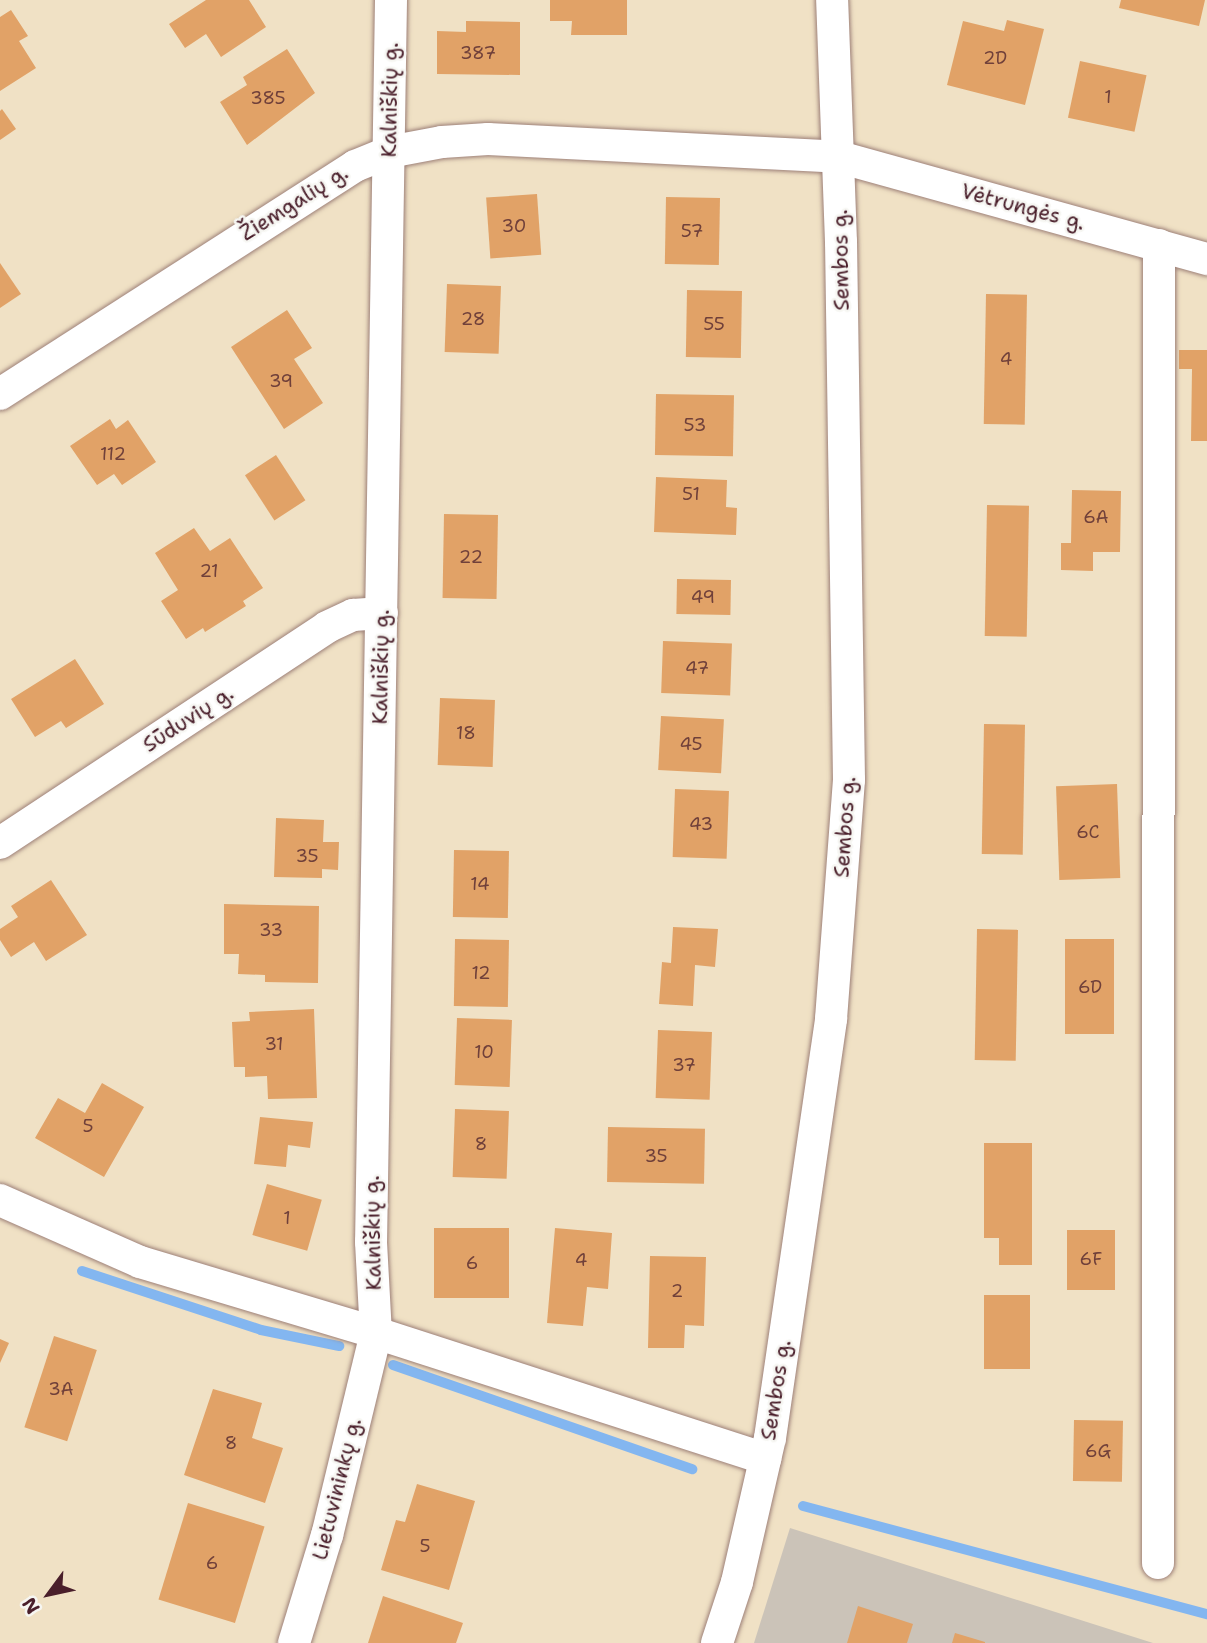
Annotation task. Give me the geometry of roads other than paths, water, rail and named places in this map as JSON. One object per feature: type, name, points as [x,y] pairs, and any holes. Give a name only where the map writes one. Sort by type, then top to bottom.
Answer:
[{"type":"street","name":"Kalniškių g.","points":[[376,1333],[371,1242],[391,0]]},
{"type":"street","name":"Sembos g.","points":[[717,1643],[737,1582],[765,1460],[831,1019],[849,780],[839,156],[832,0]]},
{"type":"street","name":"Žiemgalių g.","points":[[0,394],[249,230],[355,166],[389,152],[488,139],[839,156]]},
{"type":"street","name":"Vėtrungės g.","points":[[839,156],[1207,259]]},
{"type":"street","points":[[1158,245],[1158,1563]]},
{"type":"street","name":"Sūduvių g.","points":[[0,842],[327,627],[353,615],[382,614]]},
{"type":"street","points":[[0,1200],[140,1262],[376,1333],[765,1460]]},
{"type":"street","name":"Lietuvininkų g.","points":[[294,1643],[327,1535],[376,1333]]},
{"type":"waterway","points":[[82,1271],[261,1330],[339,1346]]},
{"type":"waterway","points":[[393,1365],[692,1469]]},
{"type":"waterway","points":[[803,1506],[1207,1614]]}]
